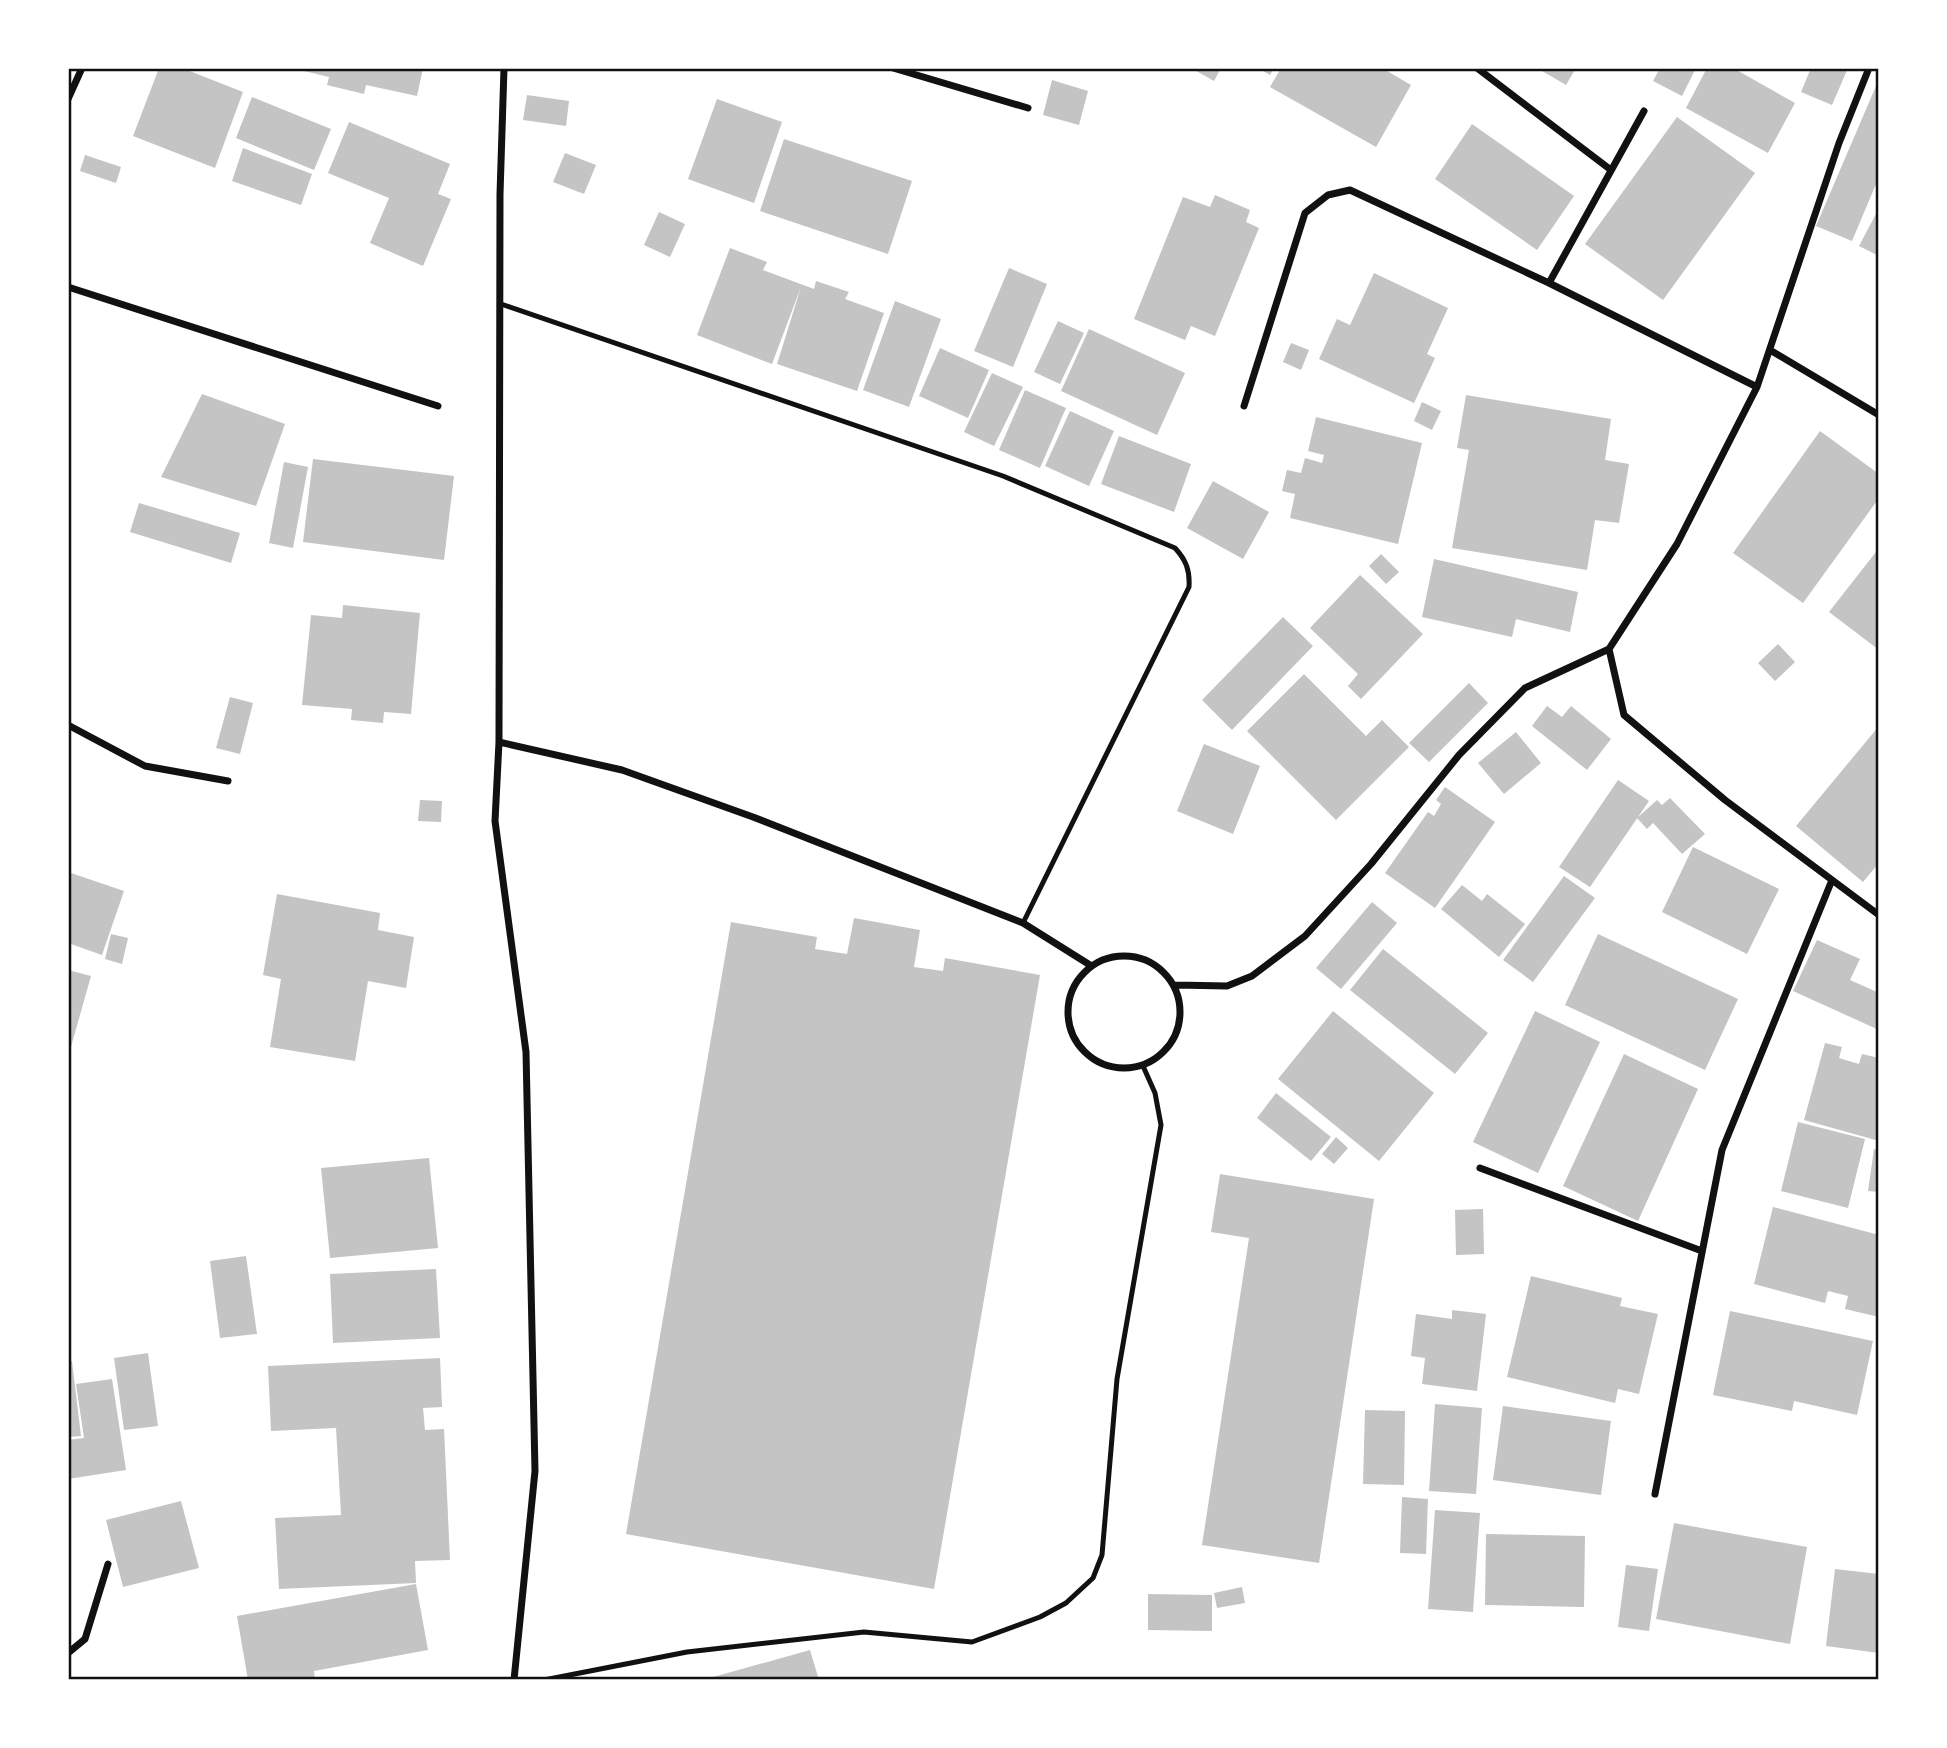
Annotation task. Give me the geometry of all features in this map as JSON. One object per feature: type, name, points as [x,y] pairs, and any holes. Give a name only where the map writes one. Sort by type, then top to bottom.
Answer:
[{"type":"street","points":[[68,99],[82,68]]},
{"type":"street","points":[[504,68],[500,194],[499,742],[495,821],[526,1052],[535,1471],[514,1680]]},
{"type":"street","points":[[893,68],[1028,108]]},
{"type":"street","points":[[1477,68],[1611,170]]},
{"type":"street","points":[[1175,985],[1227,986],[1252,976],[1305,936],[1371,864],[1459,755],[1525,688],[1609,649],[1677,544],[1757,387],[1839,143],[1869,68]]},
{"type":"street","points":[[1549,283],[1644,111]]},
{"type":"street","points":[[1244,406],[1305,214],[1328,195],[1350,190],[1549,283],[1757,387]]},
{"type":"street","points":[[68,287],[438,406]]},
{"type":"street","points":[[1770,350],[1879,415]]},
{"type":"street","points":[[1609,649],[1624,715],[1725,800],[1879,915]]},
{"type":"street","points":[[68,725],[145,766],[228,781]]},
{"type":"street","points":[[499,742],[622,770],[752,817],[1023,923],[1090,965]]},
{"type":"street","points":[[1655,1494],[1722,1150],[1832,880]]},
{"type":"street","points":[[1120,954],[1152,962],[1175,985],[1181,1017],[1169,1047],[1143,1066],[1110,1067],[1082,1051],[1067,1022],[1070,990],[1090,965],[1120,954]]},
{"type":"street","points":[[1480,1168],[1702,1251]]},
{"type":"street","points":[[68,1653],[85,1639],[108,1564]]},
{"type":"lane","points":[[501,304],[1003,476],[1175,548],[1184,558],[1189,572],[1189,587],[1023,923]]},
{"type":"lane","points":[[544,1680],[687,1652],[864,1633],[972,1642],[1049,1612],[1066,1603],[1093,1578],[1102,1555],[1117,1379],[1161,1125],[1155,1093],[1143,1066]]},
{"type":"building","points":[[159,68],[182,68],[243,92],[215,168],[133,136]]},
{"type":"building","points":[[304,68],[423,68],[417,96],[366,85],[364,94],[327,85],[329,77],[304,71]]},
{"type":"building","points":[[1191,68],[1221,68],[1214,81]]},
{"type":"building","points":[[1258,68],[1274,68],[1270,75]]},
{"type":"building","points":[[1281,68],[1382,68],[1411,85],[1376,147],[1270,87]]},
{"type":"building","points":[[1537,68],[1576,68],[1566,85]]},
{"type":"building","points":[[1660,68],[1696,68],[1682,96],[1653,81]]},
{"type":"building","points":[[1707,68],[1733,68],[1795,103],[1768,153],[1686,108]]},
{"type":"building","points":[[1811,68],[1848,68],[1832,105],[1801,92]]},
{"type":"building","points":[[1879,79],[1879,177],[1852,241],[1816,226]]},
{"type":"building","points":[[1052,80],[1088,91],[1079,125],[1043,115]]},
{"type":"building","points":[[527,95],[569,101],[566,126],[523,120]]},
{"type":"building","points":[[252,97],[331,129],[314,170],[236,138]]},
{"type":"building","points":[[717,99],[782,122],[754,203],[688,179]]},
{"type":"building","points":[[1677,117],[1755,173],[1663,300],[1585,244]]},
{"type":"building","points":[[349,122],[450,164],[438,194],[451,199],[423,266],[370,243],[389,198],[328,173]]},
{"type":"building","points":[[1472,124],[1574,196],[1537,250],[1435,179]]},
{"type":"building","points":[[784,139],[912,181],[888,254],[760,211]]},
{"type":"building","points":[[243,148],[312,174],[301,205],[232,181]]},
{"type":"building","points":[[565,153],[596,165],[584,194],[553,182]]},
{"type":"building","points":[[85,155],[121,167],[116,183],[80,171]]},
{"type":"building","points":[[1215,195],[1250,210],[1246,222],[1259,228],[1215,336],[1191,326],[1185,340],[1134,319],[1183,197],[1210,207]]},
{"type":"building","points":[[1879,208],[1879,256],[1859,246]]},
{"type":"building","points":[[659,212],[685,224],[670,257],[644,245]]},
{"type":"building","points":[[730,248],[767,262],[763,270],[814,289],[816,281],[849,292],[845,299],[884,313],[857,391],[777,364],[801,287],[772,364],[697,335]]},
{"type":"building","points":[[1009,268],[1047,284],[1013,367],[974,351]]},
{"type":"building","points":[[1374,273],[1448,308],[1427,354],[1435,358],[1414,403],[1319,359],[1337,319],[1350,325]]},
{"type":"building","points":[[895,301],[941,319],[909,407],[863,390]]},
{"type":"building","points":[[1058,321],[1084,333],[1060,384],[1034,372]]},
{"type":"building","points":[[1089,329],[1185,373],[1157,435],[1061,391]]},
{"type":"building","points":[[1291,343],[1309,350],[1301,370],[1283,362]]},
{"type":"building","points":[[940,348],[989,370],[968,418],[919,396]]},
{"type":"building","points":[[992,373],[1023,387],[994,446],[964,432]]},
{"type":"building","points":[[1025,390],[1066,408],[1040,468],[999,450]]},
{"type":"building","points":[[202,394],[285,424],[256,506],[161,477]]},
{"type":"building","points":[[1466,395],[1611,419],[1605,460],[1629,464],[1619,523],[1595,520],[1587,570],[1452,548],[1469,450],[1457,448]]},
{"type":"building","points":[[1422,402],[1441,411],[1432,430],[1414,421]]},
{"type":"building","points":[[1070,411],[1114,431],[1089,486],[1045,466]]},
{"type":"building","points":[[1316,417],[1422,443],[1398,544],[1290,518],[1295,494],[1282,491],[1287,470],[1301,473],[1305,458],[1322,463],[1324,455],[1308,451]]},
{"type":"building","points":[[1820,431],[1879,474],[1879,498],[1803,603],[1733,553]]},
{"type":"building","points":[[1119,436],[1191,464],[1174,512],[1101,484]]},
{"type":"building","points":[[313,459],[454,476],[444,560],[303,542]]},
{"type":"building","points":[[284,462],[308,467],[293,548],[269,543]]},
{"type":"building","points":[[1213,481],[1269,512],[1243,559],[1187,528]]},
{"type":"building","points":[[139,503],[240,533],[231,563],[130,532]]},
{"type":"building","points":[[1879,548],[1879,650],[1829,612]]},
{"type":"building","points":[[1381,554],[1399,572],[1386,584],[1369,566]]},
{"type":"building","points":[[1434,559],[1578,592],[1570,632],[1516,619],[1512,637],[1422,617]]},
{"type":"building","points":[[1360,575],[1423,634],[1361,699],[1348,686],[1358,674],[1310,628]]},
{"type":"building","points":[[343,605],[420,613],[411,714],[384,712],[383,723],[351,720],[352,709],[302,705],[311,615],[342,618]]},
{"type":"building","points":[[1283,617],[1313,646],[1232,730],[1202,700]]},
{"type":"building","points":[[1778,644],[1795,662],[1775,681],[1758,663]]},
{"type":"building","points":[[1304,674],[1366,736],[1382,720],[1409,747],[1336,820],[1247,731]]},
{"type":"building","points":[[1469,683],[1488,703],[1429,762],[1409,743]]},
{"type":"building","points":[[230,697],[253,703],[240,754],[216,748]]},
{"type":"building","points":[[1547,706],[1562,717],[1571,706],[1611,739],[1587,770],[1532,726]]},
{"type":"building","points":[[1879,726],[1879,863],[1863,882],[1796,826]]},
{"type":"building","points":[[1516,732],[1541,763],[1504,794],[1478,763]]},
{"type":"building","points":[[1204,744],[1260,766],[1233,834],[1177,811]]},
{"type":"building","points":[[1618,780],[1649,801],[1590,887],[1559,867]]},
{"type":"building","points":[[1445,787],[1495,822],[1435,908],[1385,873],[1428,812],[1434,816],[1441,804],[1436,800]]},
{"type":"building","points":[[1670,798],[1705,834],[1682,854],[1653,823],[1647,829],[1637,818],[1657,800],[1662,805]]},
{"type":"building","points":[[420,800],[442,801],[441,822],[418,821]]},
{"type":"building","points":[[1693,847],[1779,889],[1747,954],[1662,912]]},
{"type":"building","points":[[68,872],[124,891],[102,955],[68,943]]},
{"type":"building","points":[[1564,876],[1595,898],[1533,982],[1503,960]]},
{"type":"building","points":[[1462,885],[1482,901],[1487,894],[1525,924],[1499,957],[1441,909]]},
{"type":"building","points":[[277,894],[380,913],[378,930],[414,937],[406,988],[368,981],[355,1061],[270,1047],[281,979],[263,975]]},
{"type":"building","points":[[1372,902],[1397,923],[1341,989],[1316,968]]},
{"type":"building","points":[[854,918],[920,930],[914,967],[943,971],[945,958],[1040,975],[934,1589],[626,1534],[731,922],[817,937],[815,949],[847,954]]},
{"type":"building","points":[[111,934],[128,938],[122,964],[105,959]]},
{"type":"building","points":[[1598,934],[1738,999],[1705,1070],[1565,1005]]},
{"type":"building","points":[[1817,940],[1860,959],[1850,980],[1879,993],[1879,1030],[1793,991]]},
{"type":"building","points":[[1383,949],[1488,1033],[1455,1074],[1350,990]]},
{"type":"building","points":[[68,970],[91,976],[69,1054],[68,1054]]},
{"type":"building","points":[[1333,1011],[1434,1093],[1379,1161],[1278,1079]]},
{"type":"building","points":[[1535,1011],[1600,1042],[1538,1173],[1473,1142]]},
{"type":"building","points":[[1825,1043],[1842,1047],[1839,1058],[1859,1064],[1862,1054],[1879,1058],[1879,1141],[1804,1120]]},
{"type":"building","points":[[1624,1054],[1698,1089],[1638,1221],[1563,1186]]},
{"type":"building","points":[[1276,1093],[1331,1137],[1311,1161],[1257,1118]]},
{"type":"building","points":[[1798,1122],[1865,1139],[1848,1208],[1781,1191]]},
{"type":"building","points":[[1336,1137],[1348,1148],[1334,1164],[1322,1154]]},
{"type":"building","points":[[1874,1149],[1879,1150],[1879,1192],[1868,1191]]},
{"type":"building","points":[[429,1158],[438,1248],[330,1258],[321,1168]]},
{"type":"building","points":[[1220,1174],[1374,1199],[1319,1563],[1202,1545],[1249,1238],[1211,1232]]},
{"type":"building","points":[[1773,1207],[1879,1235],[1879,1317],[1845,1309],[1848,1296],[1828,1291],[1825,1303],[1754,1284]]},
{"type":"building","points":[[1483,1209],[1484,1254],[1456,1255],[1455,1210]]},
{"type":"building","points":[[246,1256],[257,1334],[220,1338],[210,1261]]},
{"type":"building","points":[[436,1269],[440,1338],[333,1343],[330,1274]]},
{"type":"building","points":[[1531,1276],[1622,1298],[1620,1306],[1658,1314],[1639,1394],[1618,1389],[1615,1403],[1507,1377]]},
{"type":"building","points":[[1452,1310],[1486,1314],[1477,1391],[1422,1384],[1425,1358],[1411,1356],[1416,1314],[1452,1319]]},
{"type":"building","points":[[1730,1311],[1873,1341],[1857,1415],[1794,1401],[1792,1411],[1713,1395]]},
{"type":"building","points":[[148,1353],[158,1426],[124,1430],[114,1358]]},
{"type":"building","points":[[440,1358],[442,1407],[423,1408],[425,1430],[444,1429],[450,1560],[415,1561],[416,1583],[279,1589],[275,1518],[341,1515],[336,1428],[271,1431],[268,1366]]},
{"type":"building","points":[[72,1361],[81,1436],[68,1437],[68,1362]]},
{"type":"building","points":[[112,1379],[126,1470],[68,1479],[68,1440],[84,1438],[76,1384]]},
{"type":"building","points":[[1435,1404],[1482,1408],[1476,1494],[1429,1491]]},
{"type":"building","points":[[1503,1406],[1611,1421],[1601,1495],[1493,1480]]},
{"type":"building","points":[[1365,1410],[1405,1411],[1404,1485],[1363,1484]]},
{"type":"building","points":[[1402,1497],[1428,1499],[1426,1554],[1400,1553]]},
{"type":"building","points":[[181,1501],[199,1568],[123,1587],[106,1520]]},
{"type":"building","points":[[1435,1510],[1480,1513],[1473,1612],[1428,1609]]},
{"type":"building","points":[[1674,1523],[1807,1547],[1790,1644],[1656,1619]]},
{"type":"building","points":[[1486,1534],[1585,1536],[1584,1607],[1485,1605]]},
{"type":"building","points":[[1626,1565],[1658,1569],[1649,1631],[1618,1627]]},
{"type":"building","points":[[1835,1569],[1879,1574],[1879,1653],[1826,1646]]},
{"type":"building","points":[[416,1584],[428,1650],[314,1671],[315,1680],[248,1680],[237,1616]]},
{"type":"building","points":[[1242,1587],[1245,1603],[1217,1608],[1214,1593]]},
{"type":"building","points":[[1148,1594],[1212,1595],[1212,1631],[1148,1630]]},
{"type":"building","points":[[810,1650],[819,1680],[706,1680],[706,1679]]}]
